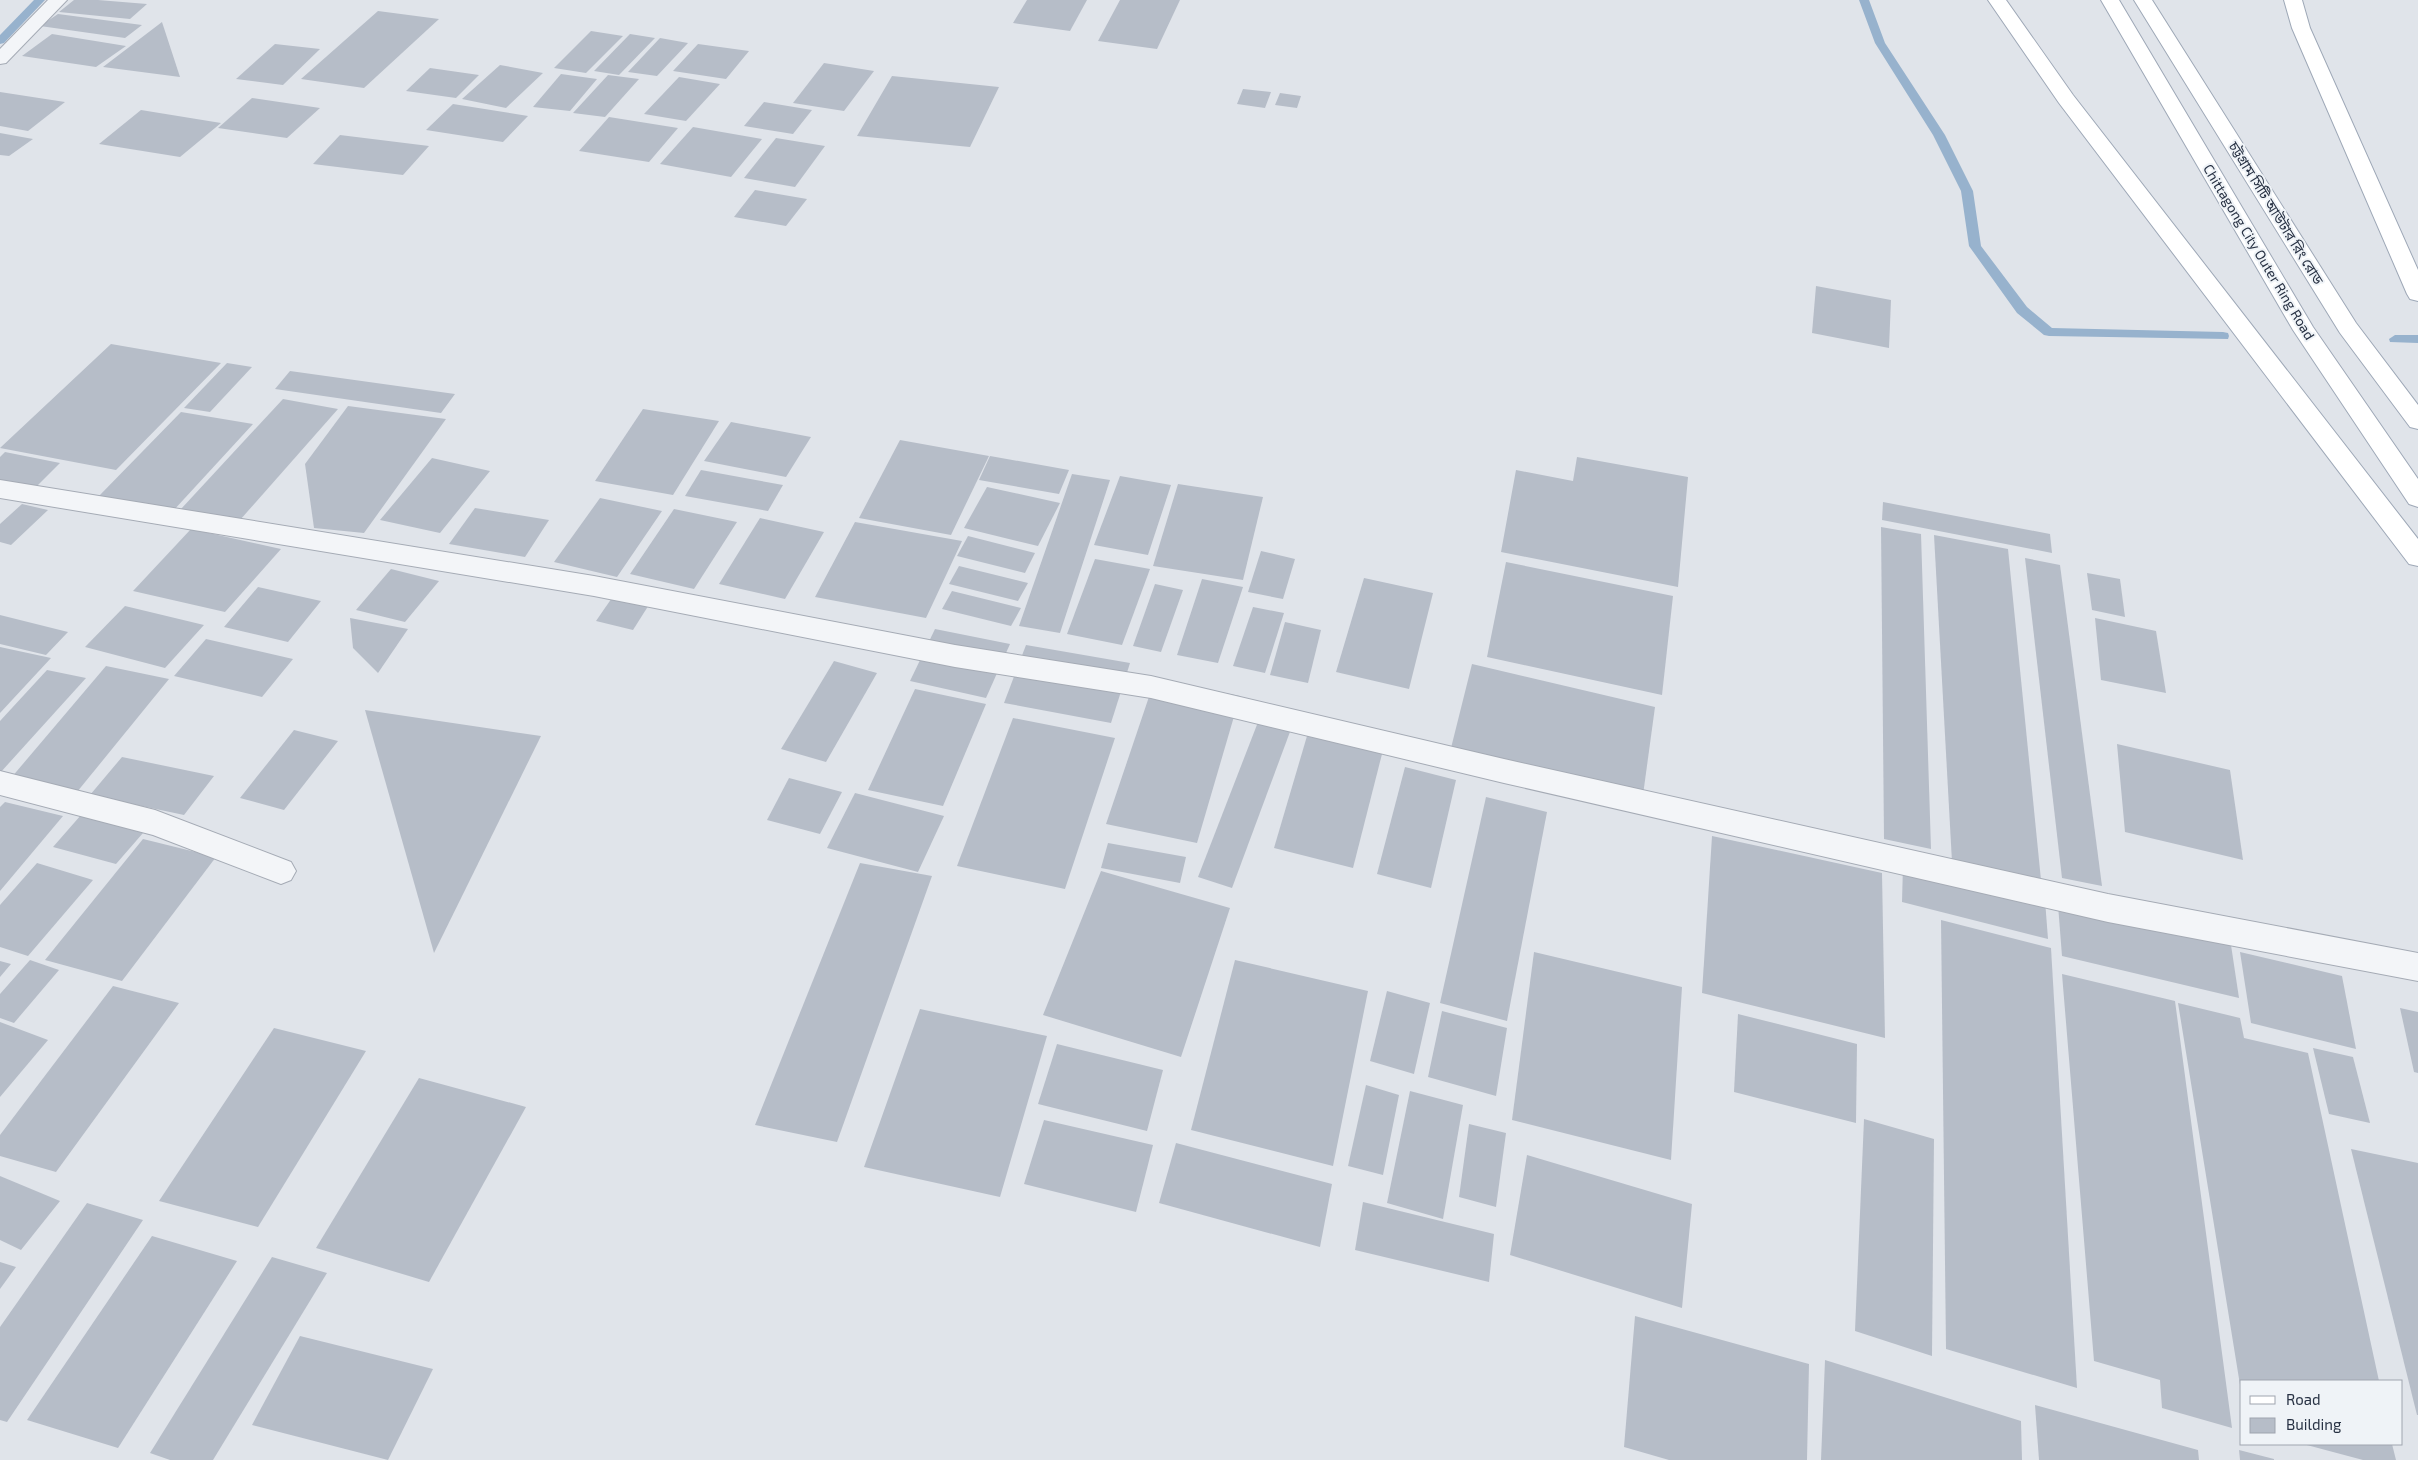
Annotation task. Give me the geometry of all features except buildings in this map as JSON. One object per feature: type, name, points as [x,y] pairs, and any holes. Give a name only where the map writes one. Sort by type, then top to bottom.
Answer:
[{"type":"main road","points":[[1997,0],[2066,99],[2418,556]]},
{"type":"main road","name":"Chittagong City Outer Ring Road","points":[[2110,0],[2304,330],[2418,498]]},
{"type":"main road","name":"চট্টগ্রাম সিটি আউটার রিং রোড","points":[[2143,0],[2348,328],[2418,421]]},
{"type":"main road","points":[[2293,0],[2301,28],[2418,294]]},
{"type":"street","points":[[0,59],[58,0]]},
{"type":"street","points":[[0,489],[594,586],[954,656],[1151,688],[1504,771],[2108,908],[2418,967]]},
{"type":"street","points":[[0,783],[155,822],[281,872]]},
{"type":"waterway","points":[[0,41],[40,0]]},
{"type":"waterway","points":[[1864,0],[1880,43],[1939,135],[1967,191],[1975,246],[2022,310],[2049,332],[2223,336]]},
{"type":"waterway","points":[[2395,339],[2418,339]]}]
